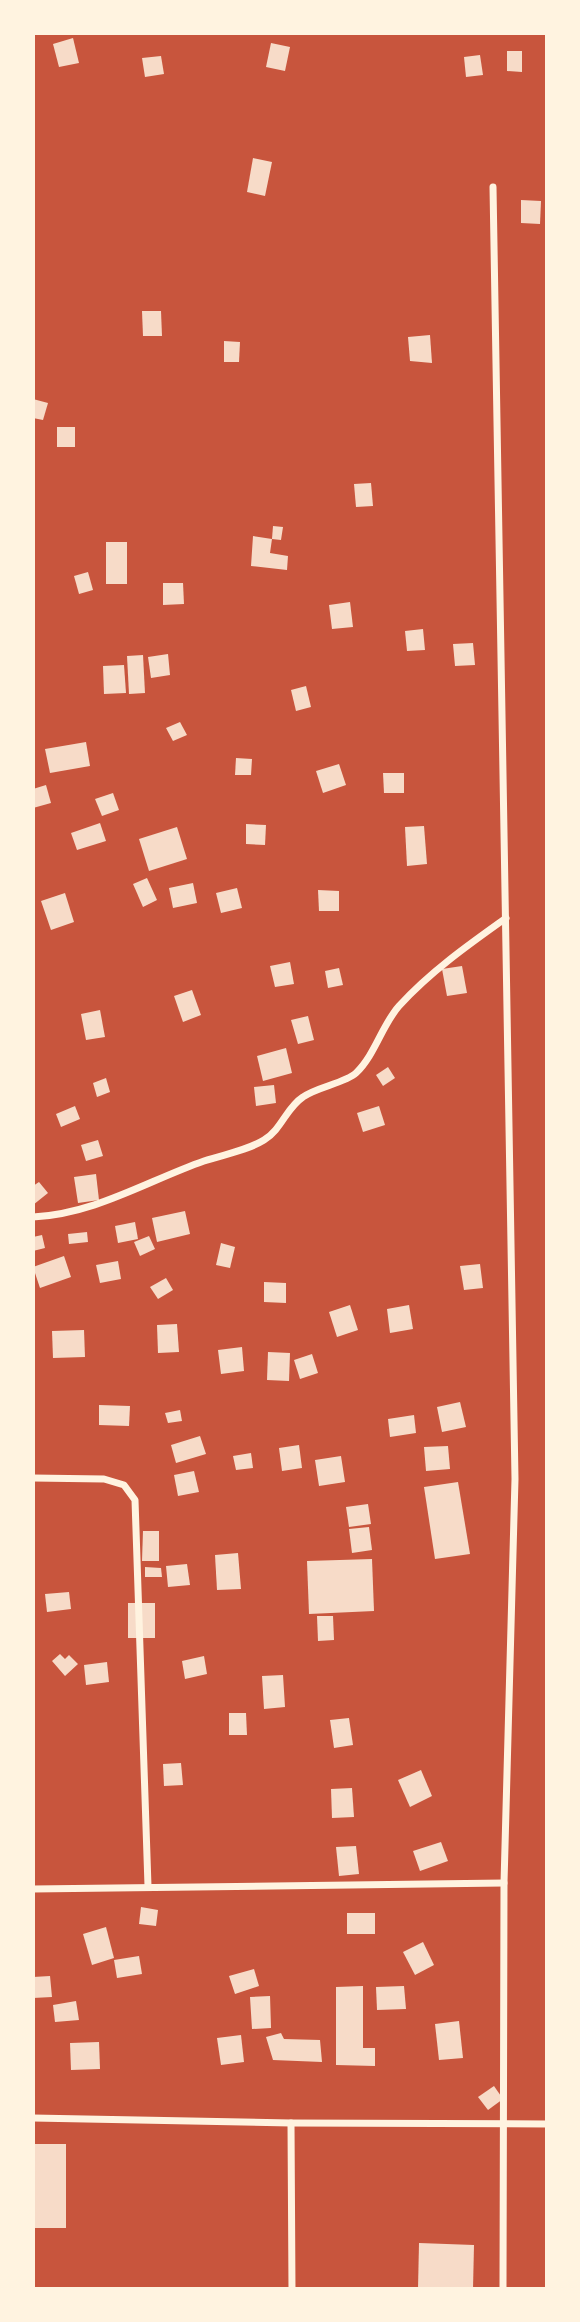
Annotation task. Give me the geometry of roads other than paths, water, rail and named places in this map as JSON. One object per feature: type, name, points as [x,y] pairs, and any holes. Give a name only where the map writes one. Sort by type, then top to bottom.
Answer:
[{"type":"street","points":[[493,187],[515,1479],[503,1883],[503,2289]]},
{"type":"street","points":[[33,1217],[54,1216],[104,1203],[266,1139],[278,1129],[288,1111],[300,1099],[313,1090],[354,1075],[397,1008],[453,956],[506,918]]},
{"type":"street","points":[[33,1478],[104,1479],[124,1485],[135,1500],[148,1886]]},
{"type":"street","points":[[33,1889],[503,1883]]},
{"type":"street","points":[[33,2118],[547,2124]]},
{"type":"street","points":[[291,2123],[292,2289]]}]
